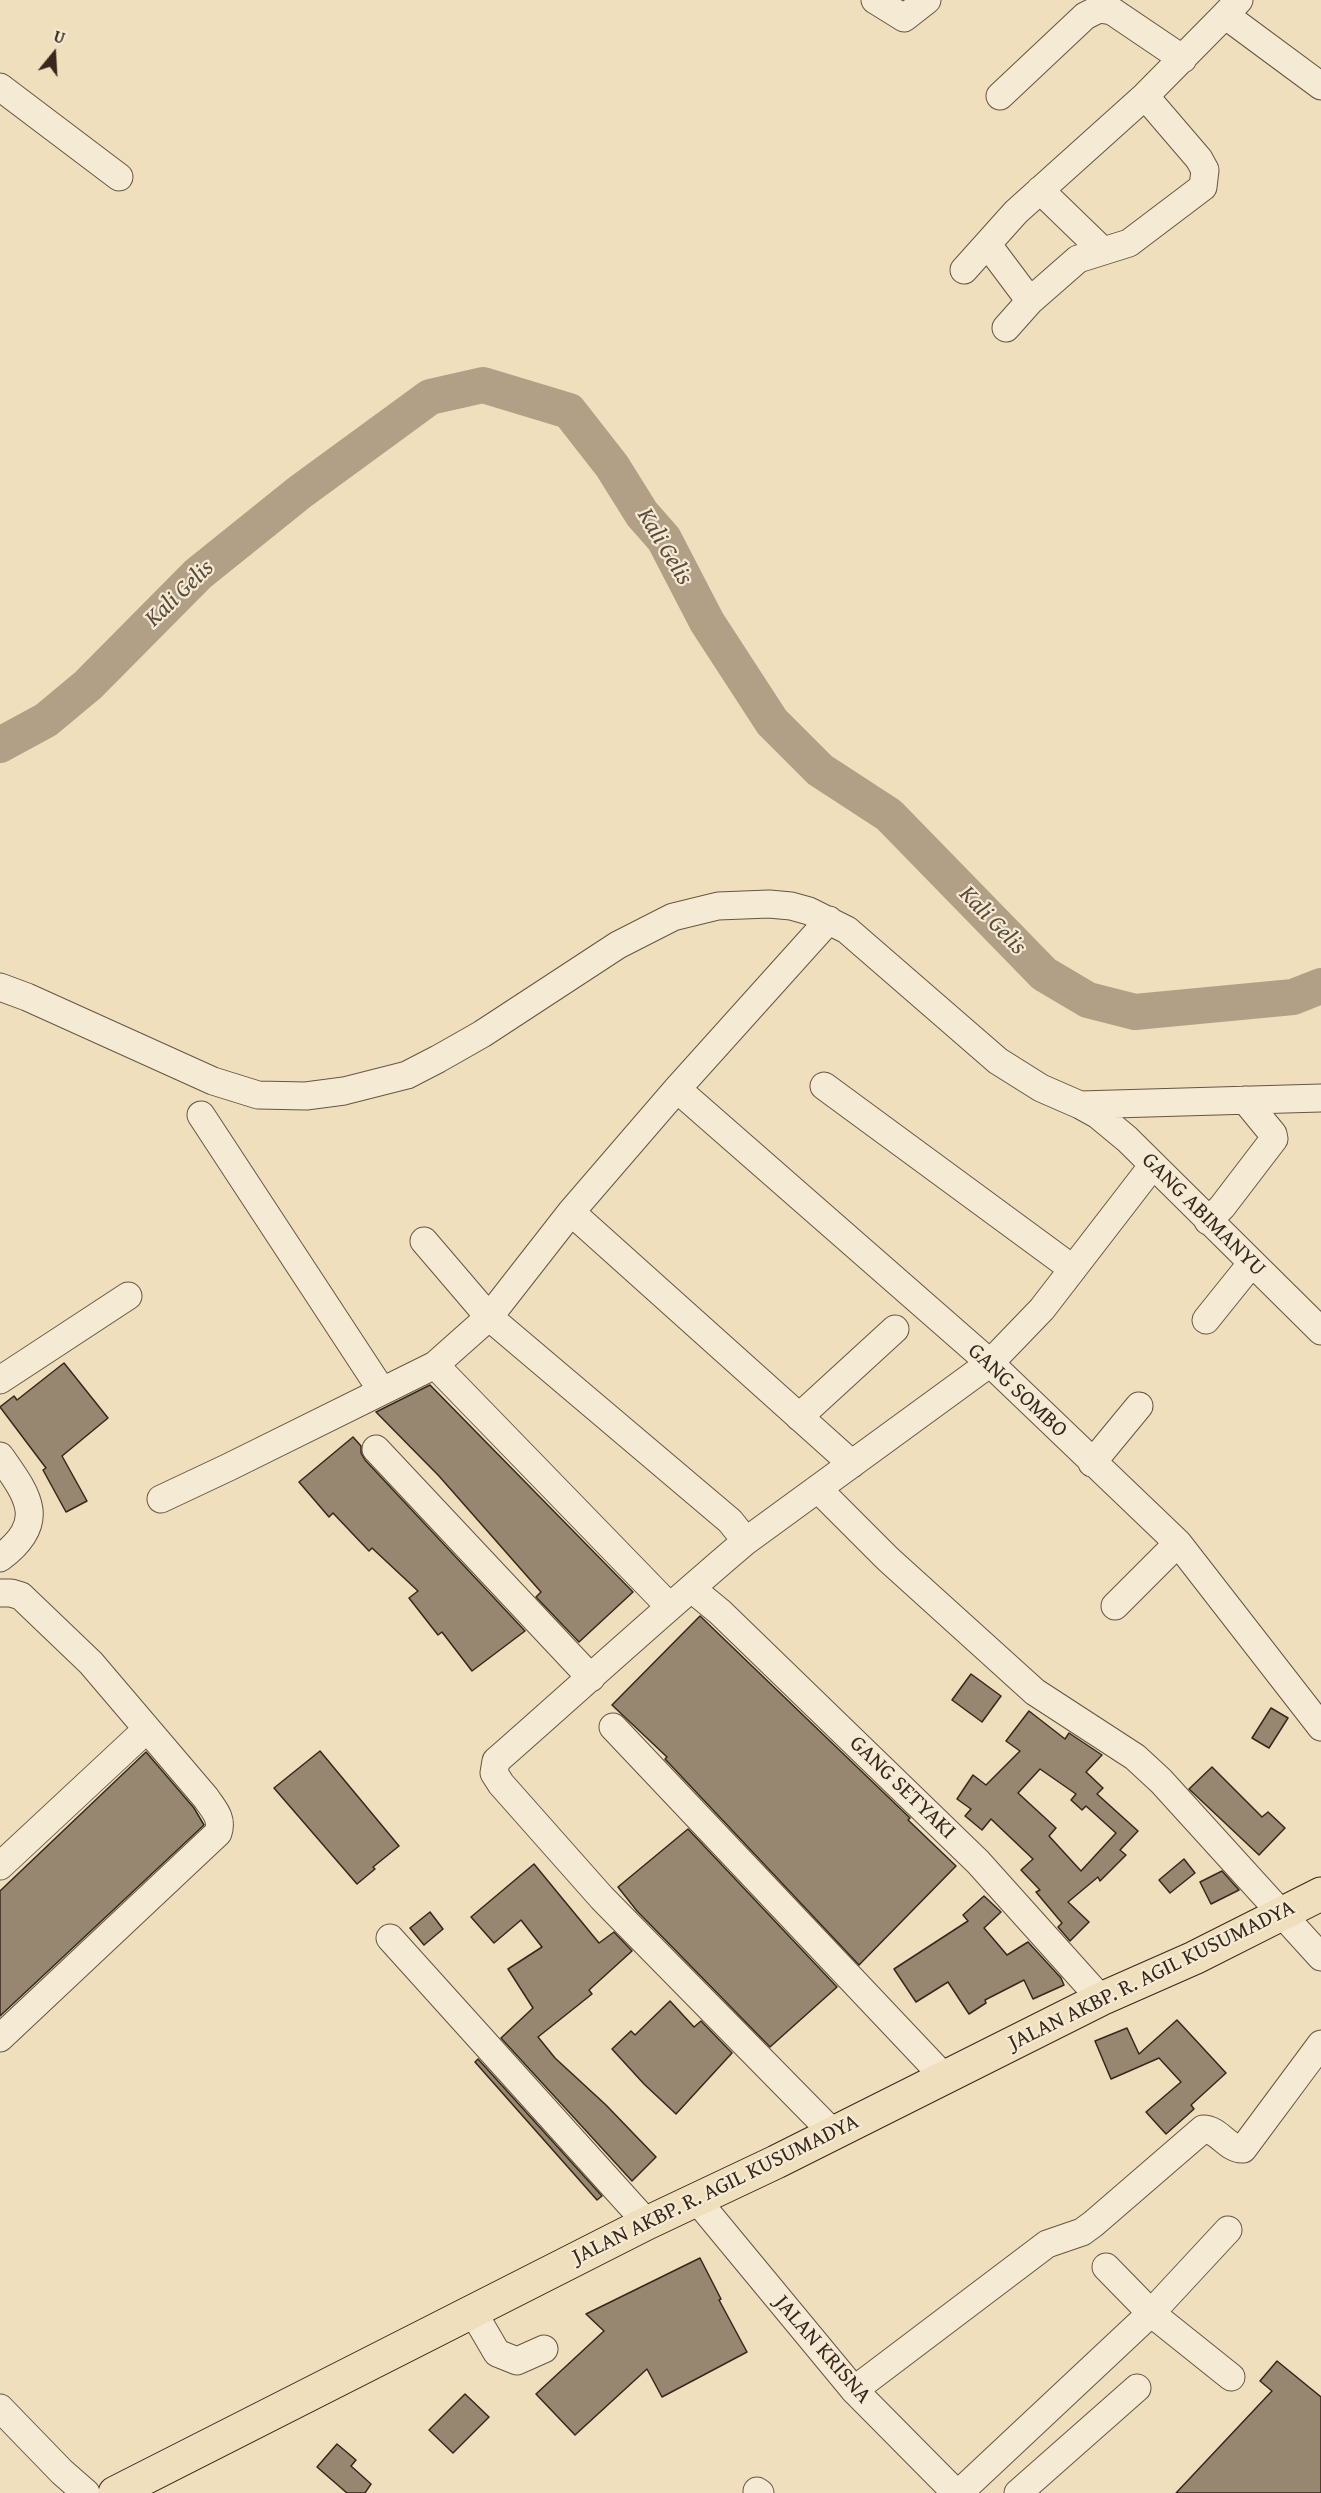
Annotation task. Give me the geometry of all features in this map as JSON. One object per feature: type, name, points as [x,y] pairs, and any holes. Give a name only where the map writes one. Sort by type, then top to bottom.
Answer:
[{"type":"main road","name":"JALAN AKBP. R. AGIL KUSUMADYA","points":[[115,2493],[647,2223],[776,2162],[1101,1999],[1194,1958],[1321,1894]]},
{"type":"street","points":[[875,0],[904,18],[927,0]]},
{"type":"street","points":[[1000,96],[1085,16],[1103,5],[1183,59]]},
{"type":"street","points":[[964,270],[1016,212],[1144,96],[1232,8],[1321,86]]},
{"type":"street","points":[[0,87],[119,177]]},
{"type":"street","points":[[1006,328],[1030,301],[1078,260],[1130,243],[1197,193],[1205,182],[1205,170],[1199,159],[1144,96]]},
{"type":"street","points":[[1041,190],[1103,251]]},
{"type":"street","points":[[988,245],[1030,301]]},
{"type":"street","name":"GANG ABIMANYU","points":[[0,987],[213,1081],[258,1095],[306,1096],[344,1091],[407,1075],[482,1034],[618,945],[673,917],[718,906],[769,904],[791,906],[829,920],[865,944],[999,1061],[1041,1088],[1080,1105],[1113,1126],[1321,1331]]},
{"type":"street","points":[[161,1498],[435,1365],[489,1317],[571,1212],[676,1089],[829,920]]},
{"type":"street","points":[[824,1086],[1073,1269]]},
{"type":"street","name":"GANG SOMBO","points":[[676,1089],[990,1364],[1178,1543],[1321,1727]]},
{"type":"street","points":[[1080,1105],[1321,1098]]},
{"type":"street","points":[[1208,1221],[1222,1207],[1274,1139],[1273,1134],[1245,1100]]},
{"type":"street","points":[[201,1115],[382,1391]]},
{"type":"street","points":[[833,2133],[602,1898],[501,1784],[494,1773],[496,1761],[669,1606],[692,1589],[746,1541],[990,1364],[1042,1309],[1153,1166]]},
{"type":"street","points":[[571,1212],[852,1464]]},
{"type":"street","points":[[424,1241],[489,1317],[730,1521],[746,1541]]},
{"type":"street","points":[[1206,1320],[1251,1264]]},
{"type":"street","points":[[0,1380],[128,1296]]},
{"type":"street","points":[[799,1417],[895,1329]]},
{"type":"street","points":[[435,1365],[669,1606]]},
{"type":"street","points":[[1092,1462],[1138,1406]]},
{"type":"street","points":[[376,1449],[591,1678]]},
{"type":"street","points":[[0,1456],[17,1480],[28,1503],[29,1513],[26,1533],[17,1545],[0,1558]]},
{"type":"street","points":[[818,1489],[888,1558],[1035,1692],[1135,1757],[1161,1781],[1321,1957]]},
{"type":"street","points":[[1115,1606],[1178,1543]]},
{"type":"street","name":"GANG SETYAKI","points":[[692,1589],[720,1612],[948,1832],[1101,1999]]},
{"type":"street","points":[[0,1593],[21,1596],[91,1663],[219,1817],[220,1825],[218,1833],[0,2038]]},
{"type":"street","points":[[613,1726],[944,2077]]},
{"type":"street","points":[[0,1866],[147,1729]]},
{"type":"street","points":[[390,1938],[647,2223]]},
{"type":"street","points":[[854,2390],[1047,2244],[1082,2232],[1093,2224],[1203,2129],[1211,2131],[1237,2149],[1243,2150],[1321,2044]]},
{"type":"street","name":"JALAN KRISNA","points":[[696,2199],[854,2390],[958,2493]]},
{"type":"street","points":[[958,2493],[1151,2313],[1228,2230]]},
{"type":"street","points":[[1106,2266],[1151,2313],[1231,2377]]},
{"type":"street","points":[[473,2312],[497,2353],[517,2361],[544,2349]]},
{"type":"street","points":[[1018,2493],[1137,2388]]},
{"type":"street","points":[[0,2408],[62,2472],[86,2493]]},
{"type":"building","points":[[64,1363],[108,1418],[62,1456],[87,1501],[66,1512],[43,1470],[46,1468],[0,1407],[14,1396],[17,1400]]},
{"type":"building","points":[[430,1385],[633,1592],[579,1642],[536,1597],[541,1592],[439,1476],[376,1412]]},
{"type":"building","points":[[353,1437],[361,1446],[361,1453],[365,1460],[525,1631],[472,1671],[442,1632],[438,1635],[409,1598],[418,1591],[372,1548],[369,1551],[333,1513],[329,1517],[299,1482]]},
{"type":"building","points":[[700,1616],[910,1818],[908,1820],[956,1866],[859,1965],[665,1759],[667,1757],[612,1705]]},
{"type":"building","points":[[971,1674],[1001,1696],[982,1722],[952,1700]]},
{"type":"building","points":[[1271,1708],[1288,1718],[1269,1748],[1252,1738]]},
{"type":"building","points":[[1029,1711],[1065,1739],[1069,1733],[1102,1755],[1086,1772],[1103,1788],[1097,1794],[1138,1831],[1120,1850],[1126,1855],[1100,1881],[1098,1877],[1068,1902],[1089,1922],[1070,1941],[1058,1927],[1062,1923],[1036,1892],[1040,1890],[1021,1870],[1033,1859],[991,1819],[982,1830],[965,1816],[971,1809],[957,1799],[973,1775],[986,1785],[1020,1751],[1006,1741]],"holes":[[[1040,1769],[1076,1794],[1071,1800],[1082,1810],[1086,1806],[1116,1833],[1081,1871],[1049,1836],[1056,1828],[1018,1793]]]},
{"type":"building","points":[[320,1751],[399,1846],[373,1867],[375,1869],[357,1884],[274,1788]]},
{"type":"building","points":[[146,1752],[194,1808],[204,1825],[0,2016],[0,1891]]},
{"type":"building","points":[[1212,1767],[1262,1817],[1268,1812],[1285,1828],[1259,1855],[1189,1789]]},
{"type":"building","points":[[688,1829],[837,1987],[770,2047],[637,1911],[618,1887]]},
{"type":"building","points":[[1184,1859],[1195,1873],[1170,1893],[1159,1880]]},
{"type":"building","points":[[534,1864],[599,1943],[614,1932],[632,1951],[589,1990],[592,1994],[538,2037],[555,2058],[606,2105],[656,2157],[632,2181],[501,2038],[533,2008],[508,1969],[542,1947],[521,1920],[494,1943],[471,1917]]},
{"type":"building","points":[[1222,1871],[1239,1890],[1211,1904],[1200,1882]]},
{"type":"building","points":[[984,1896],[1001,1912],[984,1928],[1007,1955],[1028,1942],[1061,1978],[1064,1985],[1033,1999],[1024,1980],[985,2000],[986,2003],[969,2014],[948,1982],[916,2002],[894,1969],[968,1921],[963,1915]]},
{"type":"building","points":[[430,1912],[443,1929],[424,1945],[410,1928]]},
{"type":"building","points":[[670,2001],[694,2027],[701,2021],[732,2053],[676,2114],[612,2049],[631,2031],[635,2035]]},
{"type":"building","points":[[1177,2020],[1226,2073],[1191,2105],[1194,2109],[1166,2134],[1146,2112],[1181,2082],[1159,2058],[1111,2079],[1095,2041],[1127,2028],[1139,2054]]},
{"type":"building","points":[[478,2059],[602,2196],[597,2200],[475,2062]]},
{"type":"building","points":[[700,2258],[747,2352],[662,2397],[647,2369],[575,2435],[536,2394],[604,2331],[586,2314]]},
{"type":"building","points":[[1277,2361],[1321,2397],[1321,2493],[1176,2493],[1272,2391],[1260,2381]]},
{"type":"building","points":[[465,2394],[489,2417],[453,2453],[429,2430]]},
{"type":"building","points":[[337,2444],[356,2460],[351,2466],[371,2484],[365,2493],[347,2493],[317,2467]]},
{"type":"waterway","name":"Kali Gelis","points":[[0,745],[46,720],[88,685],[198,574],[300,492],[430,397],[483,385],[569,411],[612,466],[642,514],[664,539],[707,622],[772,722],[820,770],[889,815],[1044,974],[1088,1000],[1135,1012],[1293,997],[1321,986]]}]
